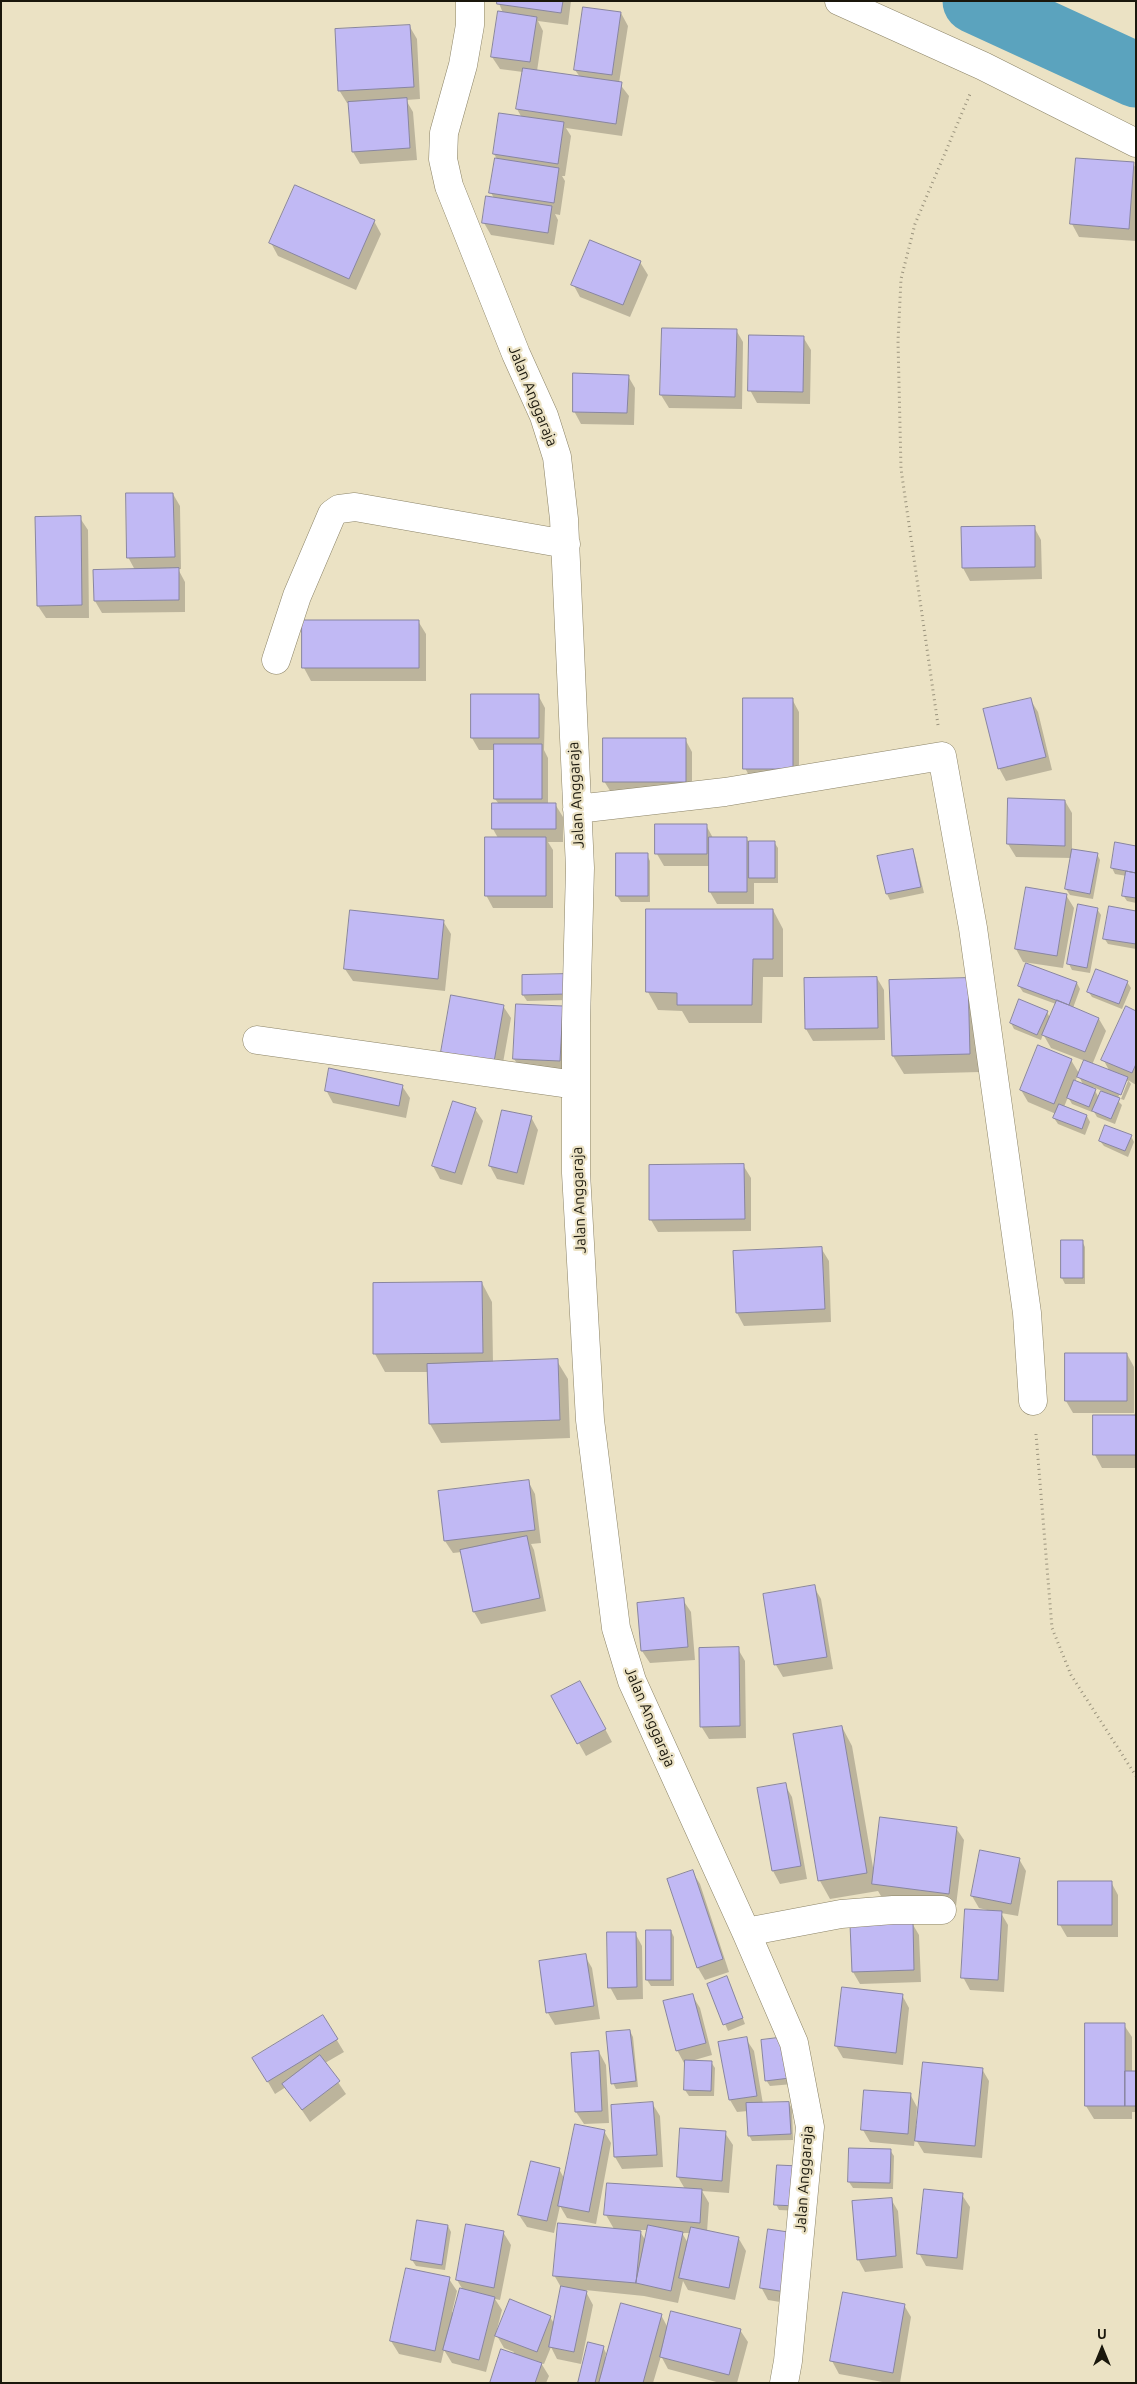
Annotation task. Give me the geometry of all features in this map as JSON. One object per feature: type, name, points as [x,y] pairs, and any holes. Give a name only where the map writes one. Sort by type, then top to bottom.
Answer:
[{"type":"street","name":"Jalan Anggaraja","points":[[470,1],[470,25],[463,65],[444,133],[443,159],[449,186],[516,354],[544,416],[557,458],[566,544],[580,868],[576,1173],[590,1420],[616,1628],[632,1681],[794,2042],[810,2127],[788,2362],[784,2383]]},
{"type":"street","points":[[839,1],[983,66],[1136,143]]},
{"type":"street","points":[[276,660],[296,596],[332,514],[339,509],[356,507],[566,544]]},
{"type":"street","points":[[577,809],[725,792],[942,756],[973,928],[1027,1314],[1033,1400]]},
{"type":"street","points":[[257,1040],[576,1085]]},
{"type":"street","points":[[746,1932],[840,1914],[894,1910],[942,1910]]},
{"type":"path","points":[[942,756],[901,469],[898,341],[901,279],[915,224],[983,66]]},
{"type":"path","points":[[1033,1400],[1052,1628],[1071,1675],[1136,1776]]},
{"type":"building","points":[[497,1],[563,1],[561,13],[497,4]]},
{"type":"building","points":[[583,7],[621,12],[612,75],[574,70]]},
{"type":"building","points":[[498,11],[537,17],[530,62],[491,57]]},
{"type":"building","points":[[410,25],[414,87],[338,91],[335,29]]},
{"type":"building","points":[[523,68],[622,82],[616,124],[516,109]]},
{"type":"building","points":[[407,98],[410,148],[352,152],[348,102]]},
{"type":"building","points":[[499,113],[564,122],[558,164],[493,154]]},
{"type":"building","points":[[495,158],[559,168],[554,203],[489,193]]},
{"type":"building","points":[[1076,158],[1134,162],[1129,229],[1070,224]]},
{"type":"building","points":[[295,185],[375,220],[349,279],[269,243]]},
{"type":"building","points":[[486,196],[552,206],[548,233],[482,223]]},
{"type":"building","points":[[590,240],[641,261],[623,305],[571,285]]},
{"type":"building","points":[[662,328],[737,329],[735,397],[660,395]]},
{"type":"building","points":[[749,335],[804,336],[803,392],[748,391]]},
{"type":"building","points":[[573,373],[629,375],[627,413],[573,412]]},
{"type":"building","points":[[126,493],[173,493],[175,557],[127,558]]},
{"type":"building","points":[[81,516],[82,605],[37,606],[35,517]]},
{"type":"building","points":[[1035,526],[1035,567],[962,568],[961,527]]},
{"type":"building","points":[[179,568],[179,600],[94,601],[93,570]]},
{"type":"building","points":[[302,620],[419,620],[419,668],[302,668]]},
{"type":"building","points":[[471,694],[539,694],[539,738],[471,738]]},
{"type":"building","points":[[743,698],[793,698],[793,769],[743,769]]},
{"type":"building","points":[[1031,698],[1046,757],[998,769],[983,709]]},
{"type":"building","points":[[603,738],[686,738],[686,782],[603,782]]},
{"type":"building","points":[[494,744],[542,744],[542,799],[494,799]]},
{"type":"building","points":[[1008,798],[1065,800],[1065,846],[1007,844]]},
{"type":"building","points":[[492,803],[556,803],[556,829],[492,829]]},
{"type":"building","points":[[655,824],[707,824],[707,854],[655,854]]},
{"type":"building","points":[[485,837],[546,837],[546,896],[485,896]]},
{"type":"building","points":[[709,837],[747,837],[747,892],[709,892]]},
{"type":"building","points":[[749,841],[775,841],[775,878],[749,878]]},
{"type":"building","points":[[1115,842],[1136,846],[1136,873],[1111,868]]},
{"type":"building","points":[[913,849],[921,887],[886,894],[877,856]]},
{"type":"building","points":[[1072,849],[1098,853],[1090,894],[1065,889]]},
{"type":"building","points":[[616,853],[648,853],[648,896],[616,896]]},
{"type":"building","points":[[1126,871],[1136,873],[1136,898],[1122,896]]},
{"type":"building","points":[[1026,887],[1067,894],[1057,956],[1015,949]]},
{"type":"building","points":[[1078,904],[1098,908],[1087,968],[1067,964]]},
{"type":"building","points":[[1109,906],[1136,911],[1136,944],[1103,939]]},
{"type":"building","points":[[646,909],[773,909],[773,959],[753,959],[752,1005],[677,1005],[677,993],[646,992]]},
{"type":"building","points":[[350,910],[444,920],[438,979],[344,969]]},
{"type":"building","points":[[1026,963],[1077,982],[1069,1005],[1018,986]]},
{"type":"building","points":[[1096,969],[1128,981],[1119,1004],[1087,992]]},
{"type":"building","points":[[567,974],[567,994],[522,995],[522,975]]},
{"type":"building","points":[[877,977],[878,1028],[805,1029],[804,978]]},
{"type":"building","points":[[968,978],[970,1054],[892,1056],[889,980]]},
{"type":"building","points":[[451,995],[504,1005],[494,1062],[441,1052]]},
{"type":"building","points":[[1019,999],[1048,1011],[1037,1035],[1010,1023]]},
{"type":"building","points":[[1057,1000],[1099,1018],[1085,1052],[1042,1035]]},
{"type":"building","points":[[516,1004],[563,1006],[560,1061],[513,1059]]},
{"type":"building","points":[[1126,1006],[1136,1011],[1136,1064],[1132,1073],[1101,1060]]},
{"type":"building","points":[[1038,1045],[1072,1059],[1054,1104],[1020,1090]]},
{"type":"building","points":[[1084,1060],[1128,1077],[1121,1095],[1077,1077]]},
{"type":"building","points":[[329,1068],[403,1085],[399,1106],[325,1091]]},
{"type":"building","points":[[1074,1080],[1096,1089],[1089,1107],[1067,1098]]},
{"type":"building","points":[[1101,1091],[1120,1098],[1111,1119],[1092,1111]]},
{"type":"building","points":[[453,1101],[476,1108],[455,1173],[432,1166]]},
{"type":"building","points":[[1059,1104],[1087,1115],[1082,1129],[1053,1118]]},
{"type":"building","points":[[502,1110],[532,1116],[517,1173],[489,1166]]},
{"type":"building","points":[[1105,1125],[1132,1135],[1125,1151],[1099,1141]]},
{"type":"building","points":[[744,1164],[745,1219],[649,1220],[649,1165]]},
{"type":"building","points":[[1061,1240],[1083,1240],[1083,1278],[1061,1278]]},
{"type":"building","points":[[822,1247],[825,1309],[736,1313],[733,1251]]},
{"type":"building","points":[[482,1282],[483,1353],[373,1354],[373,1283]]},
{"type":"building","points":[[1065,1353],[1127,1353],[1127,1401],[1065,1401]]},
{"type":"building","points":[[558,1359],[560,1420],[429,1424],[427,1364]]},
{"type":"building","points":[[1093,1415],[1136,1415],[1136,1455],[1093,1455]]},
{"type":"building","points":[[529,1480],[535,1530],[444,1541],[438,1491]]},
{"type":"building","points":[[527,1536],[540,1598],[473,1612],[460,1550]]},
{"type":"building","points":[[815,1585],[827,1657],[774,1665],[763,1594]]},
{"type":"building","points":[[684,1598],[688,1647],[641,1651],[637,1603]]},
{"type":"building","points":[[739,1647],[740,1726],[700,1727],[699,1648]]},
{"type":"building","points":[[580,1681],[606,1729],[577,1744],[551,1696]]},
{"type":"building","points":[[842,1726],[867,1873],[818,1881],[793,1734]]},
{"type":"building","points":[[786,1783],[801,1866],[772,1871],[757,1788]]},
{"type":"building","points":[[880,1817],[957,1827],[949,1894],[872,1884]]},
{"type":"building","points":[[980,1850],[1020,1858],[1011,1904],[971,1896]]},
{"type":"building","points":[[693,1870],[723,1959],[697,1968],[667,1879]]},
{"type":"building","points":[[1058,1881],[1112,1881],[1112,1925],[1058,1925]]},
{"type":"building","points":[[965,1909],[1002,1911],[998,1980],[961,1978]]},
{"type":"building","points":[[913,1922],[914,1970],[852,1972],[850,1924]]},
{"type":"building","points":[[646,1930],[671,1930],[671,1980],[646,1980]]},
{"type":"building","points":[[607,1932],[636,1932],[637,1987],[608,1988]]},
{"type":"building","points":[[586,1954],[594,2006],[546,2013],[539,1961]]},
{"type":"building","points":[[727,1976],[743,2018],[723,2025],[707,1984]]},
{"type":"building","points":[[842,1987],[903,1994],[896,2053],[835,2046]]},
{"type":"building","points":[[693,1994],[706,2043],[676,2051],[663,2001]]},
{"type":"building","points":[[323,2015],[338,2039],[267,2082],[252,2058]]},
{"type":"building","points":[[1085,2023],[1125,2023],[1125,2106],[1085,2106]]},
{"type":"building","points":[[630,2030],[636,2081],[611,2084],[606,2032]]},
{"type":"building","points":[[747,2037],[757,2096],[729,2100],[718,2042]]},
{"type":"building","points":[[786,2037],[790,2078],[765,2081],[761,2040]]},
{"type":"building","points":[[599,2051],[602,2111],[575,2112],[571,2053]]},
{"type":"building","points":[[320,2055],[340,2081],[302,2110],[282,2084]]},
{"type":"building","points":[[685,2060],[712,2061],[711,2091],[684,2090]]},
{"type":"building","points":[[923,2062],[983,2068],[975,2146],[915,2141]]},
{"type":"building","points":[[1125,2071],[1136,2071],[1136,2106],[1125,2106]]},
{"type":"building","points":[[864,2090],[911,2093],[908,2134],[861,2130]]},
{"type":"building","points":[[653,2102],[657,2155],[614,2157],[611,2105]]},
{"type":"building","points":[[789,2102],[791,2134],[748,2136],[746,2103]]},
{"type":"building","points":[[575,2124],[605,2130],[589,2212],[558,2206]]},
{"type":"building","points":[[680,2128],[726,2131],[722,2181],[677,2177]]},
{"type":"building","points":[[849,2148],[891,2149],[890,2183],[848,2182]]},
{"type":"building","points":[[531,2161],[560,2168],[547,2221],[518,2215]]},
{"type":"building","points":[[777,2165],[799,2166],[796,2206],[774,2205]]},
{"type":"building","points":[[607,2183],[702,2189],[700,2223],[604,2215]]},
{"type":"building","points":[[924,2189],[963,2193],[957,2258],[917,2254]]},
{"type":"building","points":[[892,2198],[896,2256],[857,2260],[852,2201]]},
{"type":"building","points":[[417,2220],[448,2225],[442,2265],[411,2260]]},
{"type":"building","points":[[558,2223],[641,2231],[636,2283],[553,2276]]},
{"type":"building","points":[[466,2224],[504,2231],[494,2288],[456,2280]]},
{"type":"building","points":[[648,2225],[683,2232],[671,2291],[636,2283]]},
{"type":"building","points":[[691,2227],[739,2237],[729,2288],[679,2278]]},
{"type":"building","points":[[768,2229],[795,2233],[786,2292],[760,2288]]},
{"type":"building","points":[[406,2268],[450,2277],[435,2351],[390,2341]]},
{"type":"building","points":[[561,2286],[587,2291],[574,2352],[549,2347]]},
{"type":"building","points":[[460,2288],[495,2297],[479,2360],[443,2350]]},
{"type":"building","points":[[843,2292],[905,2304],[893,2373],[830,2361]]},
{"type":"building","points":[[510,2299],[551,2316],[537,2352],[495,2336]]},
{"type":"building","points":[[621,2303],[662,2314],[643,2383],[599,2383]]},
{"type":"building","points":[[671,2311],[741,2329],[729,2375],[660,2357]]},
{"type":"building","points":[[588,2342],[604,2346],[595,2383],[578,2383]]},
{"type":"building","points":[[501,2349],[542,2363],[535,2383],[490,2383]]},
{"type":"waterway","points":[[975,1],[1136,75]]}]
